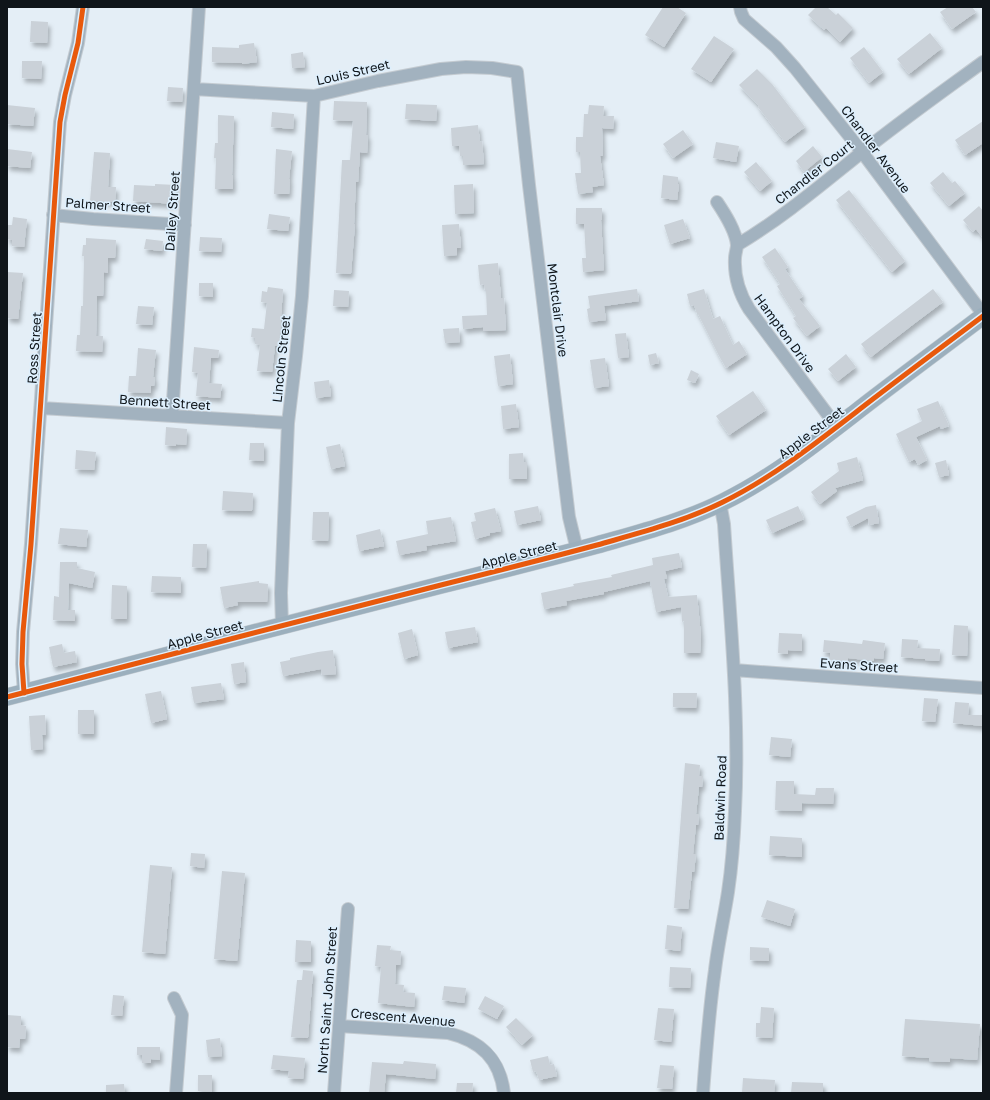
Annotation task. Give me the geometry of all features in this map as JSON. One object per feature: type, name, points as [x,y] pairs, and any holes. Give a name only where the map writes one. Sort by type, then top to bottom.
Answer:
[{"type":"street","name":"Ross Street","points":[[24,693],[22,664],[23,632],[41,408],[60,122],[78,44],[84,7]]},
{"type":"street","name":"Dailey Street","points":[[172,416],[199,7]]},
{"type":"street","name":"Chandler Avenue","points":[[740,7],[744,19],[776,47],[795,68],[862,152],[983,315]]},
{"type":"street","name":"Chandler Court","points":[[737,245],[760,232],[829,180],[862,152],[983,62]]},
{"type":"street","name":"Louis Street","points":[[194,89],[314,96],[378,81],[441,69],[466,67],[492,68],[517,72]]},
{"type":"street","name":"Montclair Drive","points":[[517,72],[528,185],[569,517],[577,550]]},
{"type":"street","name":"Lincoln Street","points":[[282,625],[281,594],[288,423],[301,304],[314,96]]},
{"type":"street","name":"Hampton Drive","points":[[718,202],[729,221],[737,245],[735,258],[736,273],[739,288],[745,302],[837,427]]},
{"type":"street","name":"Palmer Street","points":[[53,215],[185,225]]},
{"type":"street","name":"Apple Street","points":[[7,697],[282,625],[554,557],[648,531],[685,518],[720,503],[773,473],[837,427],[983,315]]},
{"type":"street","name":"Bennett Street","points":[[41,408],[288,423]]},
{"type":"street","name":"Baldwin Road","points":[[703,1093],[709,1014],[728,891],[734,838],[736,782],[734,670],[724,524],[720,503]]},
{"type":"street","name":"Evans Street","points":[[734,670],[983,688]]},
{"type":"street","name":"North Saint John Street","points":[[334,1093],[348,909]]},
{"type":"street","points":[[174,998],[182,1015],[176,1093]]},
{"type":"street","name":"Crescent Avenue","points":[[339,1026],[448,1033],[461,1036],[484,1050],[492,1060],[499,1071],[504,1093]]},
{"type":"building","points":[[663,7],[677,7],[686,13],[664,47],[645,35]]},
{"type":"building","points":[[816,7],[827,7],[836,15],[838,13],[853,28],[840,42],[826,28],[824,30],[808,15]]},
{"type":"building","points":[[948,7],[972,7],[976,12],[952,29],[940,12]]},
{"type":"building","points":[[31,21],[48,22],[47,43],[30,42]]},
{"type":"building","points":[[930,33],[942,48],[909,74],[897,59]]},
{"type":"building","points":[[714,36],[734,49],[711,82],[691,69]]},
{"type":"building","points":[[254,43],[257,62],[242,64],[212,62],[212,47],[239,48],[239,45]]},
{"type":"building","points":[[864,47],[883,72],[869,83],[850,58]]},
{"type":"building","points":[[303,52],[305,67],[292,68],[291,54]]},
{"type":"building","points":[[22,61],[42,61],[41,79],[22,78]]},
{"type":"building","points":[[757,69],[772,84],[805,127],[785,142],[758,107],[759,106],[739,85]]},
{"type":"building","points":[[168,87],[183,88],[182,102],[167,101]]},
{"type":"building","points":[[334,101],[367,102],[367,153],[360,152],[358,182],[356,182],[355,224],[351,274],[336,273],[342,160],[350,160],[353,121],[333,120]]},
{"type":"building","points":[[406,104],[437,105],[436,121],[405,119]]},
{"type":"building","points":[[7,105],[35,108],[33,126],[7,124]]},
{"type":"building","points":[[589,105],[604,106],[603,116],[614,116],[613,129],[602,128],[603,156],[600,156],[604,185],[592,187],[593,192],[578,194],[575,173],[581,173],[580,152],[576,152],[576,137],[583,137],[584,114],[588,114]]},
{"type":"building","points":[[272,112],[294,114],[293,129],[271,127]]},
{"type":"building","points":[[218,115],[234,116],[233,189],[215,189],[216,158],[214,158],[215,143],[218,143]]},
{"type":"building","points":[[983,121],[983,143],[965,155],[955,140]]},
{"type":"building","points":[[478,125],[480,142],[482,141],[484,164],[463,165],[463,156],[460,156],[459,146],[452,146],[451,128]]},
{"type":"building","points":[[683,130],[693,144],[673,158],[663,144]]},
{"type":"building","points":[[716,142],[739,146],[736,162],[713,158]]},
{"type":"building","points":[[813,146],[822,157],[804,172],[796,161]]},
{"type":"building","points":[[7,149],[32,152],[30,168],[7,166]]},
{"type":"building","points":[[276,149],[292,151],[289,194],[274,194]]},
{"type":"building","points":[[94,152],[110,153],[108,187],[116,187],[115,202],[90,201]]},
{"type":"building","points":[[756,162],[772,181],[760,191],[744,172]]},
{"type":"building","points":[[943,172],[952,183],[955,181],[965,193],[949,206],[930,183]]},
{"type":"building","points":[[663,175],[678,177],[679,184],[677,200],[661,198]]},
{"type":"building","points":[[155,184],[176,185],[175,204],[133,201],[134,185],[155,186]]},
{"type":"building","points":[[473,184],[474,213],[455,214],[454,185]]},
{"type":"building","points":[[849,190],[905,261],[892,272],[836,200]]},
{"type":"building","points":[[979,206],[983,211],[983,238],[976,229],[973,232],[963,220]]},
{"type":"building","points":[[576,208],[602,208],[601,220],[604,270],[583,272],[582,258],[586,258],[584,224],[576,224]]},
{"type":"building","points":[[269,214],[290,217],[288,231],[267,229]]},
{"type":"building","points":[[13,217],[27,219],[24,247],[12,246],[12,240],[7,239],[8,225],[12,225]]},
{"type":"building","points":[[683,219],[690,238],[670,244],[664,225]]},
{"type":"building","points":[[459,224],[461,248],[457,248],[457,255],[444,256],[442,225]]},
{"type":"building","points":[[200,237],[222,238],[221,252],[199,251]]},
{"type":"building","points":[[86,238],[116,240],[115,258],[108,258],[108,273],[104,272],[103,296],[97,296],[96,336],[103,336],[102,352],[76,351],[77,335],[80,335],[81,306],[83,306],[84,256],[82,256],[83,245],[86,245]]},
{"type":"building","points":[[146,239],[163,241],[162,251],[144,249]]},
{"type":"building","points":[[775,248],[788,267],[785,269],[803,296],[799,299],[820,326],[807,336],[793,318],[796,316],[777,286],[780,284],[762,257]]},
{"type":"building","points":[[498,263],[501,298],[504,298],[506,330],[483,331],[483,327],[463,329],[462,316],[487,315],[486,290],[484,284],[480,285],[478,265]]},
{"type":"building","points":[[7,272],[23,273],[18,319],[7,318]]},
{"type":"building","points":[[199,283],[213,283],[213,297],[199,296]]},
{"type":"building","points":[[268,287],[283,289],[279,346],[275,346],[272,372],[257,371],[260,345],[255,344],[255,338],[251,337],[252,328],[264,329],[267,303],[261,302],[262,291],[267,292]]},
{"type":"building","points":[[637,289],[639,301],[604,306],[606,320],[589,322],[587,309],[590,308],[588,296]]},
{"type":"building","points":[[704,289],[713,319],[720,316],[733,345],[739,341],[747,354],[726,368],[697,314],[694,305],[690,306],[687,294]]},
{"type":"building","points":[[933,289],[943,302],[871,357],[861,344]]},
{"type":"building","points":[[334,290],[349,291],[348,307],[333,306]]},
{"type":"building","points":[[138,306],[154,307],[152,325],[136,324]]},
{"type":"building","points":[[459,328],[460,342],[445,343],[443,329]]},
{"type":"building","points":[[626,333],[629,357],[618,358],[615,334]]},
{"type":"building","points":[[194,347],[219,350],[218,358],[211,358],[209,383],[222,384],[220,398],[196,396],[198,373],[192,372]]},
{"type":"building","points":[[138,348],[156,350],[153,377],[155,377],[154,386],[151,386],[151,393],[128,392],[129,376],[136,376]]},
{"type":"building","points":[[656,353],[659,363],[650,365],[648,355]]},
{"type":"building","points":[[510,354],[513,384],[498,386],[494,356]]},
{"type":"building","points":[[846,354],[856,367],[838,381],[828,369]]},
{"type":"building","points":[[605,358],[609,386],[594,388],[590,360]]},
{"type":"building","points":[[691,370],[699,374],[695,383],[687,380]]},
{"type":"building","points":[[329,380],[331,396],[316,398],[314,382]]},
{"type":"building","points":[[753,391],[766,410],[729,435],[716,416]]},
{"type":"building","points":[[938,401],[949,426],[941,429],[940,426],[916,437],[927,460],[918,465],[915,459],[909,462],[896,434],[922,421],[917,409]]},
{"type":"building","points":[[516,404],[519,427],[503,429],[501,406]]},
{"type":"building","points":[[166,427],[187,429],[186,445],[165,445]]},
{"type":"building","points":[[250,443],[264,443],[264,461],[249,460]]},
{"type":"building","points":[[340,444],[345,466],[331,469],[326,447]]},
{"type":"building","points":[[76,450],[96,452],[94,470],[75,469]]},
{"type":"building","points":[[523,453],[524,462],[527,462],[527,479],[509,479],[509,454]]},
{"type":"building","points":[[857,457],[863,480],[835,488],[837,491],[820,504],[811,492],[839,471],[837,463]]},
{"type":"building","points":[[946,460],[949,475],[939,477],[935,463]]},
{"type":"building","points":[[223,491],[253,493],[252,511],[222,510]]},
{"type":"building","points":[[876,505],[879,523],[869,525],[868,518],[851,527],[846,517],[866,507]]},
{"type":"building","points":[[538,506],[541,520],[517,525],[514,511]]},
{"type":"building","points":[[798,506],[804,519],[772,533],[766,520]]},
{"type":"building","points":[[495,508],[501,531],[490,533],[490,535],[475,539],[471,522],[476,521],[474,513]]},
{"type":"building","points":[[313,512],[329,512],[328,541],[312,540]]},
{"type":"building","points":[[451,517],[456,541],[426,546],[427,550],[399,555],[396,541],[428,534],[426,521]]},
{"type":"building","points":[[60,528],[88,530],[86,547],[58,544]]},
{"type":"building","points":[[380,529],[384,546],[359,551],[356,535]]},
{"type":"building","points":[[193,544],[207,544],[206,568],[192,567]]},
{"type":"building","points":[[679,553],[682,567],[665,571],[667,578],[664,579],[668,597],[697,595],[701,636],[700,653],[684,653],[684,621],[682,622],[681,607],[656,612],[650,581],[604,592],[604,594],[566,601],[567,605],[544,609],[541,593],[574,586],[573,584],[612,577],[611,575],[653,565],[652,558]]},
{"type":"building","points":[[60,562],[77,562],[77,568],[95,572],[92,588],[69,583],[68,610],[75,610],[75,621],[53,620],[54,596],[59,597]]},
{"type":"building","points":[[152,576],[181,577],[181,593],[151,592]]},
{"type":"building","points":[[259,581],[259,583],[268,584],[267,602],[237,602],[238,605],[224,608],[220,587]]},
{"type":"building","points":[[112,585],[127,586],[127,619],[111,619]]},
{"type":"building","points":[[954,625],[968,626],[967,656],[952,655]]},
{"type":"building","points":[[475,627],[478,642],[448,648],[445,632]]},
{"type":"building","points":[[412,629],[418,655],[404,659],[398,633]]},
{"type":"building","points":[[779,633],[802,634],[802,651],[788,650],[788,654],[778,653]]},
{"type":"building","points":[[902,639],[918,640],[917,648],[940,649],[939,661],[901,657]]},
{"type":"building","points":[[824,640],[862,644],[863,640],[885,643],[883,659],[874,658],[874,661],[848,658],[848,661],[830,660],[830,653],[823,652]]},
{"type":"building","points":[[62,644],[64,653],[75,651],[77,662],[53,667],[49,647]]},
{"type":"building","points":[[333,650],[336,674],[322,675],[321,669],[283,676],[280,662],[290,660],[290,658]]},
{"type":"building","points":[[244,662],[246,682],[234,684],[231,664]]},
{"type":"building","points":[[221,683],[224,699],[194,703],[191,687]]},
{"type":"building","points":[[161,691],[167,719],[151,723],[145,694]]},
{"type":"building","points":[[673,693],[697,693],[696,708],[673,707]]},
{"type":"building","points":[[924,698],[938,699],[935,722],[922,721]]},
{"type":"building","points":[[955,702],[969,703],[968,715],[983,715],[983,726],[953,723]]},
{"type":"building","points":[[78,710],[94,710],[94,734],[78,734]]},
{"type":"building","points":[[45,715],[46,735],[42,735],[43,749],[31,750],[29,716]]},
{"type":"building","points":[[771,737],[792,739],[790,757],[769,755]]},
{"type":"building","points":[[685,763],[700,765],[699,776],[703,776],[702,787],[699,787],[696,814],[699,814],[698,825],[696,825],[693,854],[696,854],[694,872],[692,872],[688,909],[674,908]]},
{"type":"building","points":[[776,781],[794,781],[794,794],[815,795],[816,788],[834,788],[833,804],[802,803],[802,811],[775,810]]},
{"type":"building","points":[[770,836],[802,838],[802,857],[769,855]]},
{"type":"building","points":[[191,853],[205,854],[204,868],[190,866]]},
{"type":"building","points":[[150,865],[172,867],[165,954],[142,952]]},
{"type":"building","points":[[222,871],[245,873],[237,961],[214,959]]},
{"type":"building","points":[[767,900],[795,909],[790,926],[761,917]]},
{"type":"building","points":[[667,925],[682,927],[680,951],[665,949]]},
{"type":"building","points":[[296,940],[311,941],[311,962],[295,962]]},
{"type":"building","points":[[377,945],[391,946],[390,950],[401,951],[400,965],[396,965],[395,984],[404,985],[403,992],[415,993],[414,1007],[378,1003],[381,967],[375,966]]},
{"type":"building","points":[[750,947],[769,948],[769,961],[750,960]]},
{"type":"building","points":[[670,967],[691,968],[690,988],[669,987]]},
{"type":"building","points":[[303,970],[313,971],[308,1038],[291,1037],[297,980],[302,980]]},
{"type":"building","points":[[444,986],[466,988],[464,1003],[442,1000]]},
{"type":"building","points":[[113,995],[124,996],[122,1016],[111,1015]]},
{"type":"building","points":[[485,996],[504,1006],[497,1019],[478,1009]]},
{"type":"building","points":[[761,1007],[774,1008],[772,1038],[756,1037],[756,1023],[760,1023]]},
{"type":"building","points":[[658,1008],[674,1009],[671,1042],[654,1040]]},
{"type":"building","points":[[7,1015],[21,1016],[21,1025],[26,1026],[25,1039],[20,1039],[19,1048],[7,1047]]},
{"type":"building","points":[[516,1018],[533,1035],[522,1045],[506,1027]]},
{"type":"building","points":[[905,1019],[980,1024],[977,1060],[950,1058],[950,1062],[929,1061],[929,1058],[902,1056]]},
{"type":"building","points":[[220,1038],[222,1056],[208,1057],[206,1040]]},
{"type":"building","points":[[137,1047],[160,1047],[160,1060],[151,1059],[151,1063],[142,1063],[142,1055],[137,1055]]},
{"type":"building","points":[[273,1055],[305,1058],[303,1079],[288,1078],[289,1071],[271,1069]]},
{"type":"building","points":[[548,1056],[550,1065],[554,1064],[557,1076],[539,1080],[536,1071],[533,1072],[530,1060]]},
{"type":"building","points":[[404,1061],[436,1064],[435,1079],[386,1074],[384,1093],[369,1093],[372,1062],[403,1064]]},
{"type":"building","points":[[660,1065],[674,1066],[672,1089],[657,1088]]},
{"type":"building","points":[[198,1075],[212,1075],[212,1092],[198,1091]]},
{"type":"building","points":[[743,1078],[775,1080],[774,1093],[742,1093]]},
{"type":"building","points":[[792,1082],[823,1083],[823,1093],[791,1093]]},
{"type":"building","points":[[457,1083],[473,1083],[472,1093],[456,1093]]},
{"type":"building","points":[[124,1084],[125,1093],[106,1093],[106,1085]]},
{"type":"cycle path","points":[[24,693],[22,664],[23,632],[31,544],[60,122],[78,43],[83,7]]},
{"type":"cycle path","points":[[7,697],[578,550],[677,521],[708,509],[741,493],[776,471],[983,316]]}]
